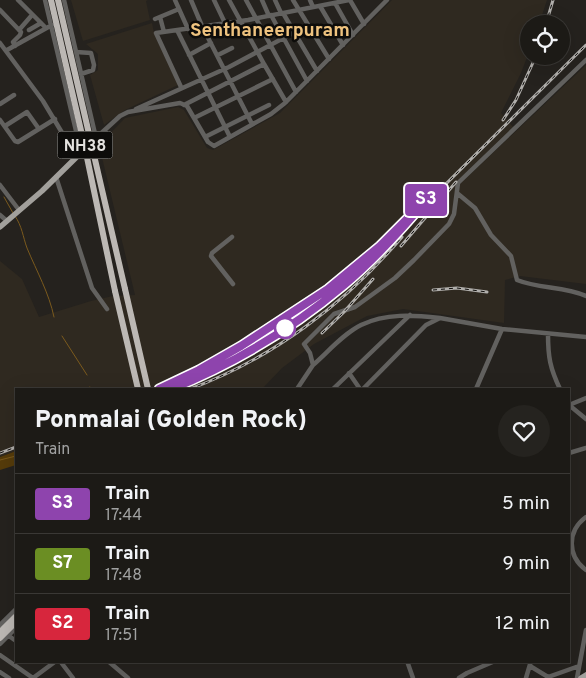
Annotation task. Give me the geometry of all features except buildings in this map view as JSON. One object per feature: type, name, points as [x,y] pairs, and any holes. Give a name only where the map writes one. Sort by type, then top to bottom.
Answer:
[{"type":"highway","name":"NH38","points":[[51,0],[138,388]]},
{"type":"highway","name":"NH38","points":[[58,0],[148,388]]},
{"type":"highway","points":[[0,632],[15,617]]},
{"type":"highway","points":[[0,638],[15,623]]},
{"type":"main road","points":[[0,227],[96,138]]},
{"type":"main road","points":[[580,678],[586,675]]},
{"type":"street","points":[[18,0],[46,28]]},
{"type":"street","points":[[45,0],[52,25],[78,154]]},
{"type":"street","points":[[64,0],[96,138],[120,116],[224,69],[308,25]]},
{"type":"street","points":[[175,0],[188,29]]},
{"type":"street","points":[[191,0],[202,26],[252,124]]},
{"type":"street","points":[[214,0],[225,23]]},
{"type":"street","points":[[229,0],[286,102]]},
{"type":"street","points":[[246,0],[254,18],[296,92]]},
{"type":"street","points":[[262,0],[307,81]]},
{"type":"street","points":[[275,0],[317,71]]},
{"type":"street","points":[[293,0],[329,59]]},
{"type":"street","points":[[310,0],[314,7]]},
{"type":"street","points":[[181,87],[156,33],[240,21],[320,6],[327,2],[335,3],[349,0],[364,24]]},
{"type":"street","points":[[133,111],[180,104],[187,106],[208,142],[214,146],[271,114],[286,102],[387,0]]},
{"type":"street","points":[[335,3],[353,35]]},
{"type":"street","points":[[320,6],[342,45]]},
{"type":"street","points":[[164,32],[157,18],[179,9]]},
{"type":"street","points":[[0,10],[21,34],[14,39],[14,46]]},
{"type":"street","points":[[19,30],[32,15]]},
{"type":"street","points":[[29,30],[41,23]]},
{"type":"street","points":[[4,49],[14,46],[52,25]]},
{"type":"street","points":[[177,30],[230,137]]},
{"type":"street","points":[[0,43],[78,154]]},
{"type":"street","points":[[189,55],[211,43]]},
{"type":"street","points":[[218,55],[232,48]]},
{"type":"street","points":[[76,52],[91,53],[94,65],[93,70],[81,74]]},
{"type":"street","points":[[313,365],[310,353],[304,344],[334,314],[355,307],[395,278],[414,260],[449,224],[454,214],[458,182],[586,60]]},
{"type":"street","points":[[184,105],[264,64]]},
{"type":"street","points":[[194,118],[273,79]]},
{"type":"street","points":[[0,104],[14,95]]},
{"type":"street","points":[[205,137],[269,105]]},
{"type":"street","points":[[5,126],[27,112],[39,129]]},
{"type":"street","points":[[0,120],[14,141],[18,142],[55,119]]},
{"type":"street","points":[[56,177],[92,288],[107,309]]},
{"type":"street","points":[[0,185],[19,210]]},
{"type":"street","points":[[457,193],[474,208],[491,235],[511,256],[517,280],[578,292],[586,296]]},
{"type":"street","points":[[0,215],[7,221]]},
{"type":"street","points":[[232,236],[211,256],[233,284]]},
{"type":"street","points":[[335,388],[411,314]]},
{"type":"street","points":[[298,388],[313,365],[342,339],[360,326],[383,318],[411,314],[502,329],[586,337]]},
{"type":"street","points":[[362,388],[426,325],[440,318]]},
{"type":"street","points":[[476,388],[502,329]]},
{"type":"street","points":[[548,334],[548,354],[560,388]]},
{"type":"street","points":[[350,374],[360,388]]},
{"type":"street","points":[[570,405],[586,398]]},
{"type":"street","points":[[570,406],[586,419]]},
{"type":"street","points":[[570,453],[586,448]]},
{"type":"street","points":[[586,517],[577,526],[570,541],[570,549],[576,560],[586,570]]},
{"type":"street","points":[[0,624],[15,609]]},
{"type":"street","points":[[0,644],[15,629]]},
{"type":"street","points":[[580,678],[579,666],[586,630]]},
{"type":"street","points":[[9,636],[15,639]]},
{"type":"street","points":[[0,655],[33,678],[54,663]]},
{"type":"street","points":[[62,663],[73,678]]},
{"type":"street","points":[[110,663],[128,678]]},
{"type":"street","points":[[408,663],[413,678]]},
{"type":"street","points":[[459,678],[490,663]]},
{"type":"street","points":[[526,678],[530,664],[548,676],[579,666]]},
{"type":"street","points":[[0,672],[8,678]]},
{"type":"street","points":[[41,672],[45,678]]},
{"type":"shaded area","points":[[71,0],[148,0],[146,1],[150,20],[83,41]]},
{"type":"shaded area","points":[[392,0],[547,0],[542,15],[520,15],[520,65],[524,65],[501,113],[513,127],[460,184],[586,65],[586,284],[520,276],[505,280],[504,323],[403,309],[367,316],[314,344],[282,368],[263,388],[15,388],[15,451],[0,457],[0,261],[22,279],[39,317],[91,301],[113,296],[135,295],[99,145],[125,118],[178,107],[184,110],[207,148],[213,150],[280,113]]},
{"type":"shaded area","points":[[152,23],[154,33],[178,85],[125,110],[104,125],[90,75],[98,70],[98,54],[86,44]]},
{"type":"shaded area","points":[[15,451],[15,465],[0,470],[0,457]]},
{"type":"waterway","points":[[4,197],[13,213]]},
{"type":"waterway","points":[[15,216],[46,291],[54,317]]},
{"type":"waterway","points":[[62,336],[87,375]]},
{"type":"waterway","points":[[0,460],[15,456]]},
{"type":"railway","points":[[549,15],[553,0]]},
{"type":"railway","points":[[173,388],[217,368],[262,343],[283,330],[345,284],[586,45]]},
{"type":"railway","points":[[503,120],[516,100],[532,65]]},
{"type":"railway","points":[[401,246],[456,182]]},
{"type":"railway","points":[[192,388],[250,362],[306,326],[357,285],[402,237]]},
{"type":"railway","points":[[322,333],[343,313],[373,279]]},
{"type":"railway","points":[[204,367],[259,335],[337,282]]},
{"type":"railway","points":[[433,290],[457,288],[487,292]]},
{"type":"railway","points":[[0,453],[15,447]]},
{"type":"train","name":"S3","points":[[161,388],[184,378],[241,346],[328,289],[366,259],[429,197],[411,219],[375,255],[324,301],[246,353],[174,388]]},
{"type":"district","name":"Senthaneerpuram","points":[[270,29]]}]
